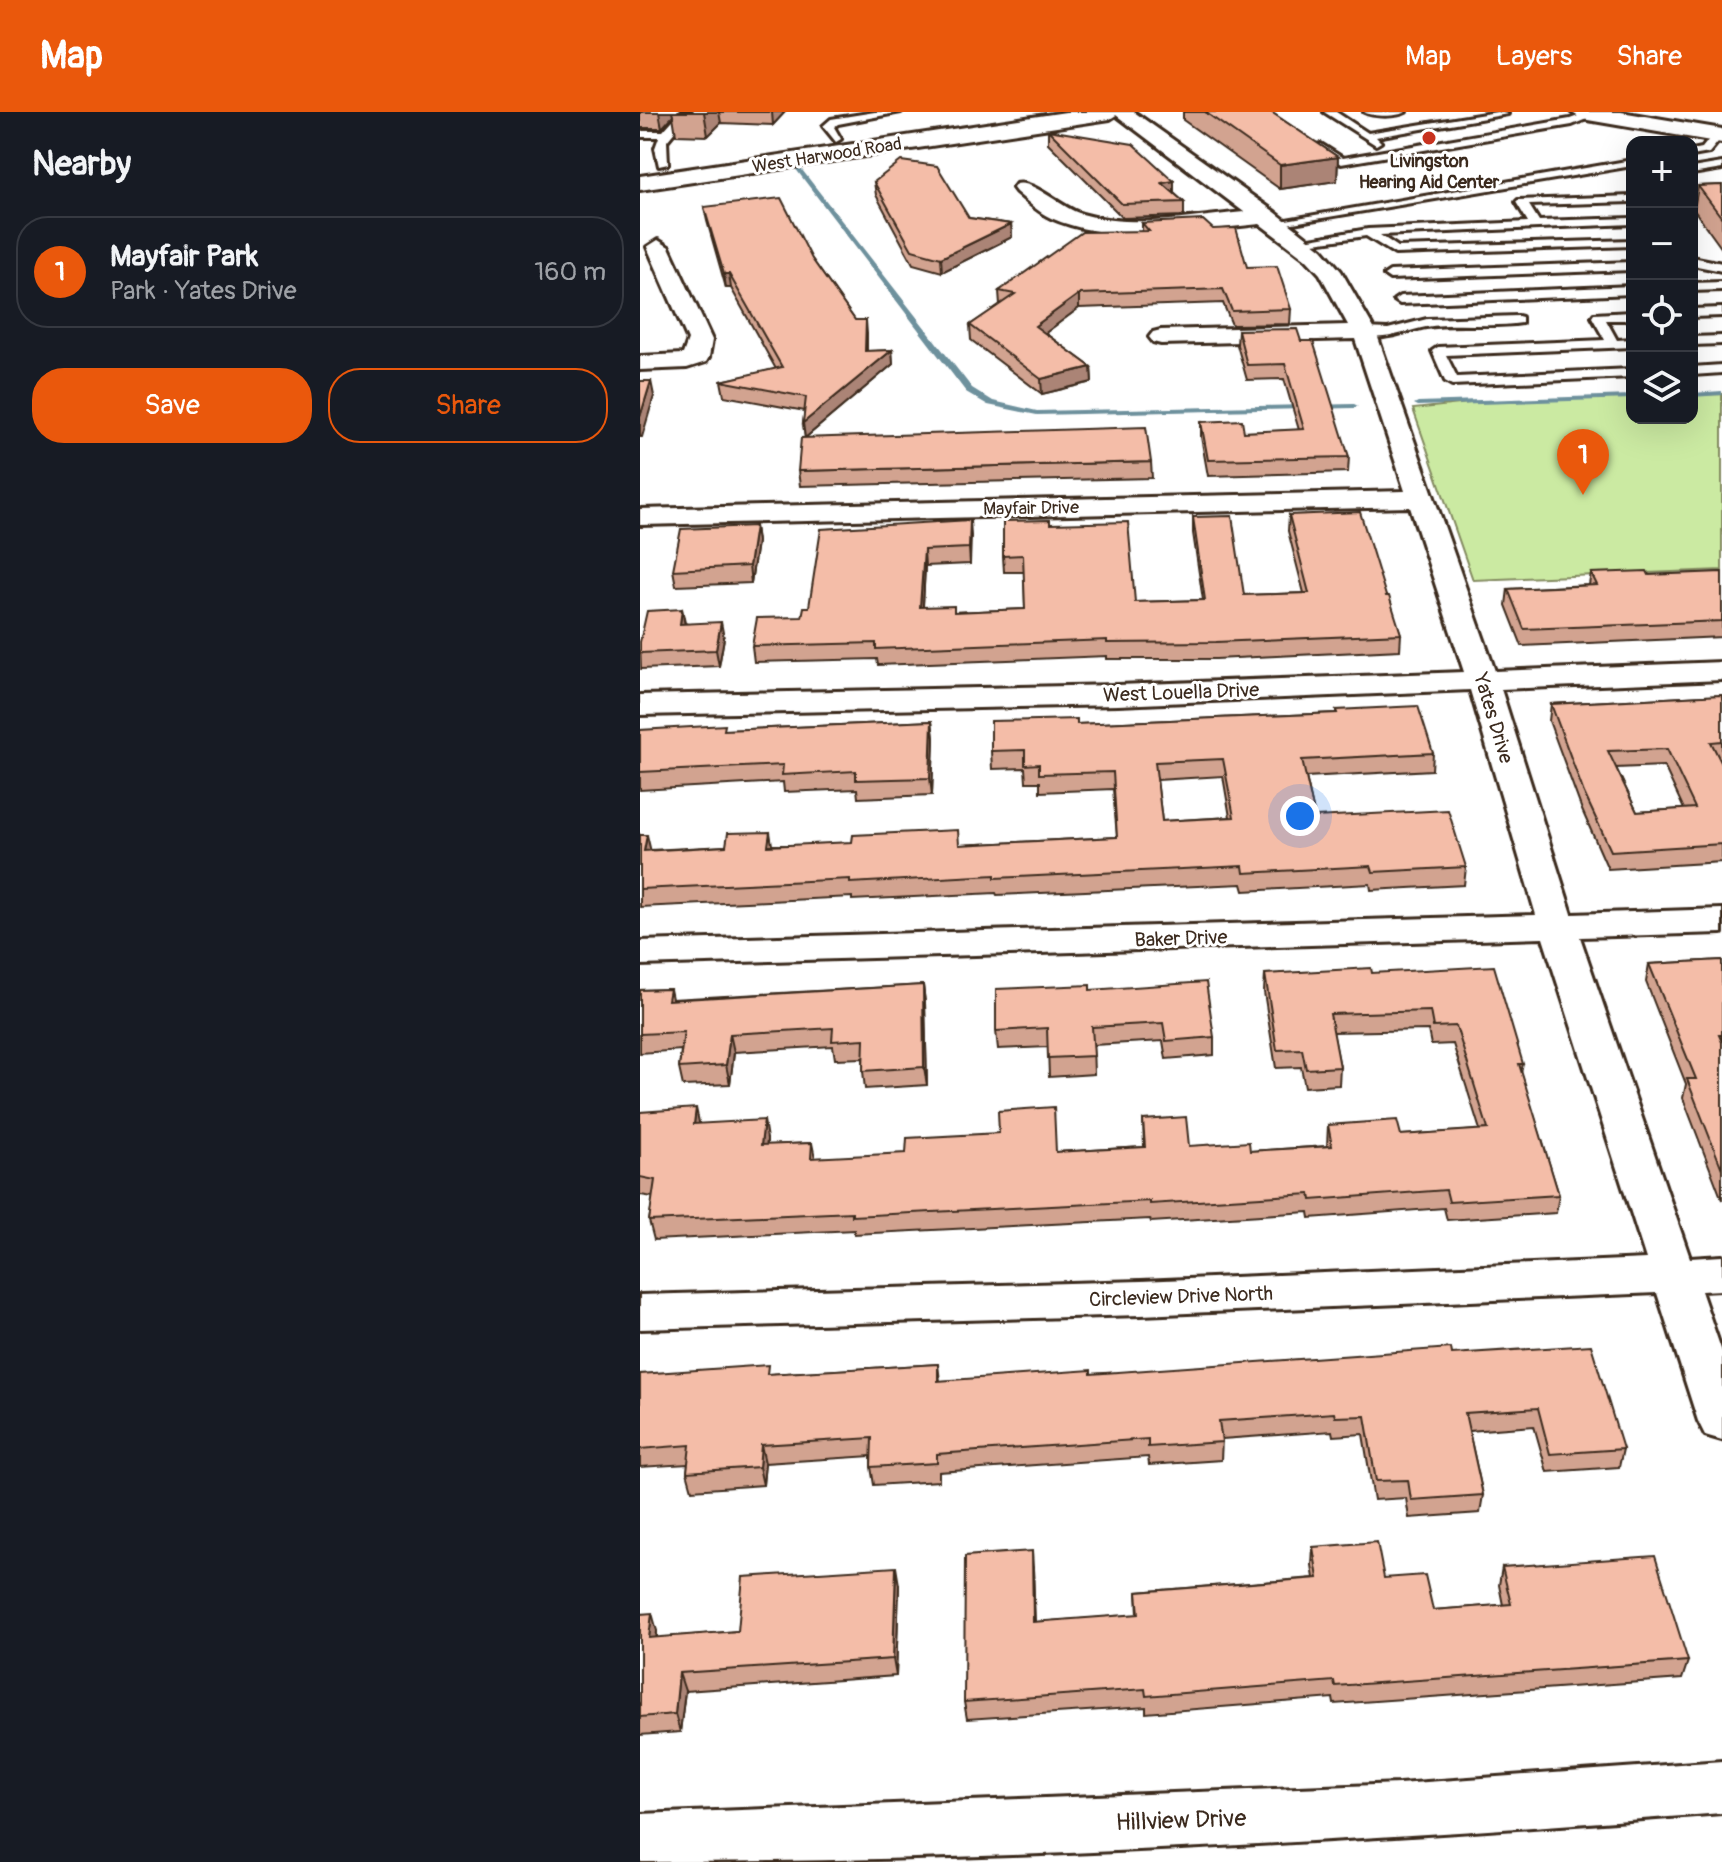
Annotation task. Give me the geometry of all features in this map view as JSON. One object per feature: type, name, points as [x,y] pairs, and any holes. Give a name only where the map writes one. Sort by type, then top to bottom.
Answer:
[{"type":"main road","name":"West Harwood Road","points":[[652,166],[1018,112]]},
{"type":"main road","name":"West Harwood Road","points":[[640,183],[1110,112]]},
{"type":"main road","points":[[1582,112],[1720,136]]},
{"type":"street","name":"Yates Drive","points":[[1122,112],[1299,242],[1330,271],[1364,332],[1483,681],[1558,927],[1722,1421]]},
{"type":"street","points":[[1023,188],[1060,214],[1086,223],[1142,225],[1271,220]]},
{"type":"street","points":[[640,363],[687,361],[697,357],[700,340],[658,247]]},
{"type":"street","points":[[1161,337],[1364,332]]},
{"type":"street","name":"Mayfair Drive","points":[[640,517],[1421,499]]},
{"type":"street","name":"West Louella Drive","points":[[640,705],[1118,695],[1722,671]]},
{"type":"street","name":"Baker Drive","points":[[640,953],[1722,921]]},
{"type":"street","name":"Circleview Drive North","points":[[640,1312],[1126,1298],[1722,1273]]},
{"type":"street","name":"Hillview Drive","points":[[640,1841],[1399,1811],[1722,1787]]},
{"type":"lane","points":[[652,166],[664,134],[686,112]]},
{"type":"lane","points":[[836,139],[828,129],[830,123],[896,112]]},
{"type":"lane","points":[[1329,112],[1392,153]]},
{"type":"lane","points":[[1369,112],[1401,112]]},
{"type":"lane","points":[[1303,137],[1341,161],[1572,122],[1595,112]]},
{"type":"lane","points":[[1366,136],[1501,113],[1546,126]]},
{"type":"lane","points":[[640,134],[664,134]]},
{"type":"lane","points":[[1698,152],[1705,151],[1720,136]]},
{"type":"lane","points":[[1271,220],[1626,164]]},
{"type":"lane","points":[[1698,170],[1722,166]]},
{"type":"lane","points":[[1536,225],[1522,202],[1626,199]]},
{"type":"lane","points":[[1299,242],[1368,232],[1626,221]]},
{"type":"lane","points":[[1368,232],[1395,251],[1626,243]]},
{"type":"lane","points":[[1698,264],[1722,267]]},
{"type":"lane","points":[[1390,275],[1626,266]]},
{"type":"lane","points":[[1698,287],[1722,286]]},
{"type":"lane","points":[[1400,300],[1626,290]]},
{"type":"lane","points":[[1510,295],[1518,320],[1544,362]]},
{"type":"lane","points":[[1698,313],[1722,312]]},
{"type":"lane","points":[[1613,344],[1598,317],[1626,316]]},
{"type":"lane","points":[[1364,332],[1388,333],[1427,323],[1518,320]]},
{"type":"lane","points":[[1698,341],[1722,340]]},
{"type":"lane","points":[[1626,343],[1613,344],[1544,362],[1452,381],[1438,351],[1544,362],[1626,372]]},
{"type":"lane","points":[[1698,371],[1722,369]]},
{"type":"green space","points":[[1722,394],[1722,570],[1473,580],[1413,409],[1479,402],[1626,397],[1626,424],[1698,424],[1698,395]]},
{"type":"building","points":[[1205,112],[1271,112],[1338,157],[1280,165]]},
{"type":"building","points":[[1048,130],[1133,144],[1174,181],[1162,183],[1184,202],[1122,204]]},
{"type":"building","points":[[901,161],[937,166],[969,218],[1011,224],[941,258],[912,250],[874,182]]},
{"type":"building","points":[[1722,185],[1722,218],[1698,186]]},
{"type":"building","points":[[781,198],[812,259],[855,320],[866,320],[865,351],[892,350],[803,423],[806,397],[721,381],[782,367],[729,274],[724,274],[704,207]]},
{"type":"building","points":[[1203,220],[1213,229],[1236,228],[1247,267],[1277,266],[1291,309],[1232,311],[1223,289],[1079,294],[1035,326],[1091,367],[1041,379],[970,325],[1015,294],[999,291],[1082,232],[1149,231],[1142,223]]},
{"type":"building","points":[[1297,329],[1301,341],[1313,341],[1349,457],[1208,460],[1201,422],[1242,420],[1244,432],[1304,429],[1285,364],[1247,365],[1238,330]]},
{"type":"building","points":[[640,381],[651,381],[640,417]]},
{"type":"building","points":[[1146,427],[1151,462],[798,471],[801,438]]},
{"type":"building","points":[[1360,512],[1401,634],[1216,642],[1107,643],[1107,640],[876,649],[876,643],[752,646],[757,618],[802,617],[804,607],[809,607],[821,529],[970,520],[969,548],[924,550],[920,607],[954,606],[954,612],[1025,609],[1023,555],[1003,556],[1003,521],[1050,520],[1050,524],[1128,522],[1135,602],[1205,600],[1193,517],[1232,516],[1244,595],[1309,593],[1289,515]]},
{"type":"building","points":[[755,526],[749,566],[673,570],[681,529]]},
{"type":"building","points":[[1647,571],[1649,575],[1722,572],[1722,621],[1524,629],[1508,589],[1597,585],[1591,573]]},
{"type":"building","points":[[682,609],[680,624],[721,622],[716,650],[640,653],[647,611]]},
{"type":"building","points":[[1722,695],[1722,741],[1711,742],[1722,764],[1722,844],[1611,851],[1584,793],[1551,704]],"holes":[[[1667,749],[1695,808],[1637,812],[1608,751]]]},
{"type":"building","points":[[1418,706],[1433,753],[1302,760],[1315,817],[1448,810],[1466,867],[1373,872],[1371,866],[1244,873],[1243,866],[995,878],[995,875],[850,883],[850,879],[640,889],[640,835],[647,835],[644,851],[726,846],[728,833],[770,832],[768,846],[852,842],[853,835],[958,830],[959,845],[1117,837],[1113,772],[1039,774],[1039,764],[1025,765],[1025,750],[991,751],[991,721],[1077,719],[1077,724],[1337,713],[1336,710]],"holes":[[[1223,759],[1234,817],[1162,821],[1155,762]]]},
{"type":"building","points":[[932,721],[930,778],[856,780],[856,771],[782,775],[783,765],[640,772],[640,730],[725,725],[724,730]]},
{"type":"building","points":[[1722,960],[1722,1035],[1719,1035],[1722,1042],[1722,1169],[1687,1079],[1696,1079],[1649,964]]},
{"type":"building","points":[[1494,966],[1523,1064],[1519,1064],[1559,1195],[1449,1202],[1446,1190],[1311,1200],[1310,1194],[1150,1204],[1150,1201],[852,1216],[852,1212],[649,1221],[655,1180],[640,1177],[640,1112],[696,1108],[694,1124],[764,1120],[761,1145],[812,1143],[811,1158],[906,1153],[907,1138],[999,1133],[998,1111],[1054,1107],[1056,1152],[1145,1147],[1143,1120],[1186,1117],[1189,1146],[1249,1142],[1250,1151],[1332,1146],[1328,1125],[1397,1120],[1401,1135],[1488,1129],[1456,1026],[1433,1027],[1430,1011],[1330,1014],[1340,1067],[1306,1069],[1302,1049],[1277,1050],[1265,974],[1371,968],[1372,973]]},
{"type":"building","points":[[1206,982],[1214,1037],[1166,1041],[1163,1023],[1092,1027],[1094,1056],[1048,1058],[1047,1028],[996,1031],[996,989],[1090,985],[1090,990]]},
{"type":"building","points":[[923,985],[924,1067],[863,1071],[864,1039],[832,1041],[833,1028],[730,1034],[726,1065],[679,1068],[684,1032],[640,1034],[640,990],[670,989],[668,1000]]},
{"type":"building","points":[[1591,1345],[1623,1449],[1550,1454],[1538,1408],[1465,1413],[1483,1495],[1411,1500],[1408,1480],[1376,1481],[1365,1416],[1335,1417],[1334,1413],[1219,1421],[1222,1442],[1148,1447],[1148,1439],[937,1454],[937,1463],[871,1467],[872,1438],[761,1445],[759,1467],[687,1472],[690,1445],[640,1449],[640,1374],[768,1365],[767,1374],[938,1364],[938,1381],[1091,1370],[1091,1374],[1451,1348],[1452,1354]]},
{"type":"building","points":[[1377,1542],[1384,1578],[1425,1575],[1433,1610],[1511,1604],[1502,1567],[1655,1556],[1688,1661],[1335,1686],[1334,1681],[1146,1696],[1145,1689],[964,1702],[965,1556],[1032,1551],[1033,1622],[1139,1614],[1137,1592],[1318,1578],[1313,1547]]},
{"type":"building","points":[[896,1567],[893,1659],[679,1673],[675,1714],[640,1717],[640,1614],[652,1613],[649,1638],[738,1631],[743,1577]]},
{"type":"waterway","points":[[797,167],[969,390],[991,403],[1037,413],[1354,406]]},
{"type":"waterway","points":[[1698,395],[1722,393]]},
{"type":"waterway","points":[[1418,404],[1626,397]]},
{"type":"place","name":"Livingston Hearing Aid Center","points":[[1429,138]]},
{"type":"place","name":"Mayfair Park","points":[[1583,495]]}]
